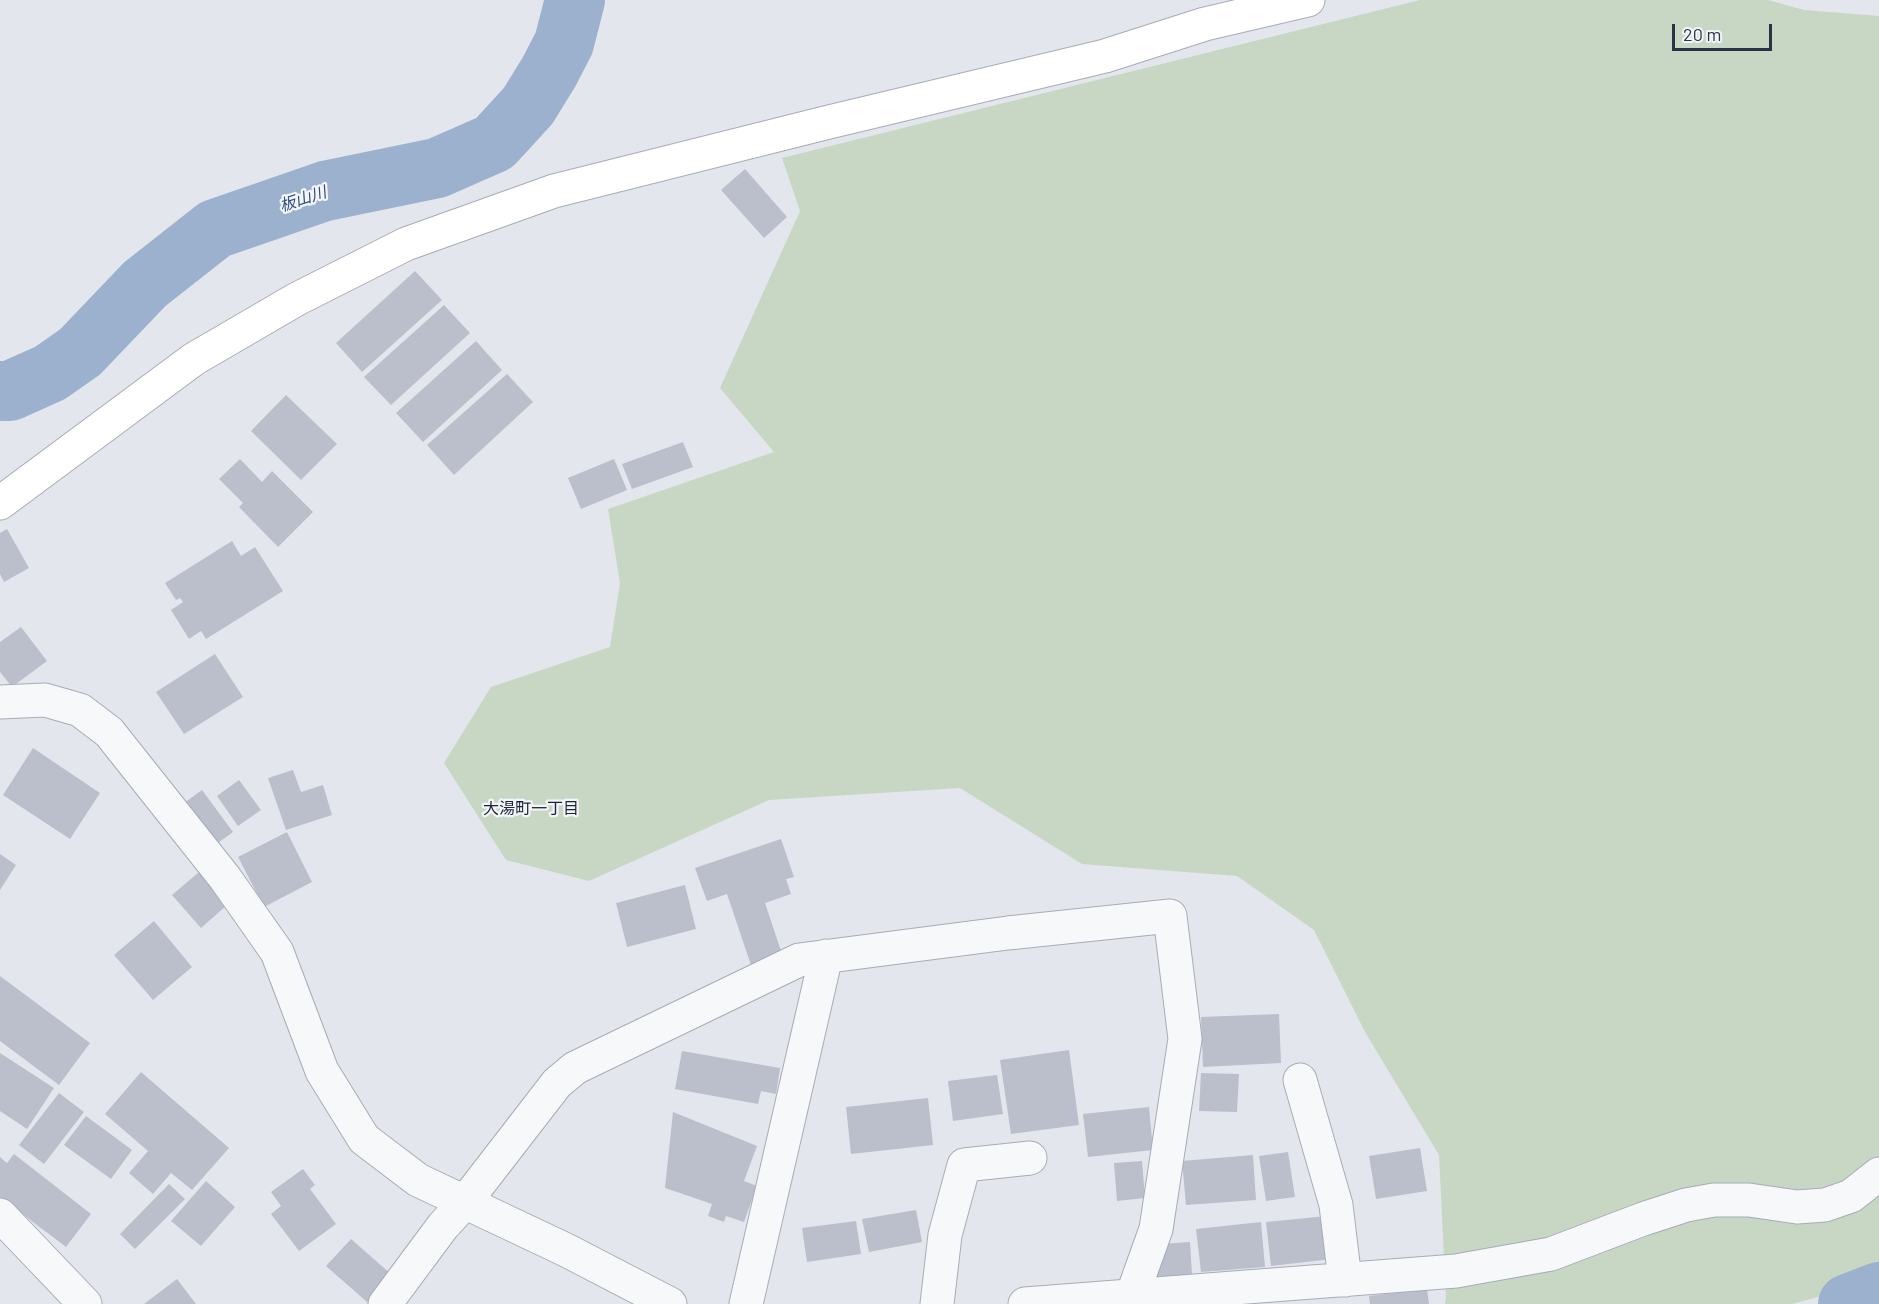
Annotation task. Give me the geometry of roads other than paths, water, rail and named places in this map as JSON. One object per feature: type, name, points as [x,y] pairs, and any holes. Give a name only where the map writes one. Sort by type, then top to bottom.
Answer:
[{"type":"street","points":[[0,503],[194,359],[297,299],[406,244],[554,191],[1105,56],[1205,24],[1308,0]]},
{"type":"street","points":[[0,702],[45,700],[80,710],[109,732],[225,878],[278,952],[322,1071],[364,1139],[418,1180],[566,1250],[670,1304]]},
{"type":"street","points":[[385,1304],[443,1226],[465,1202],[557,1083],[575,1068],[799,960],[1170,915],[1185,1039],[1156,1229],[1132,1296]]},
{"type":"street","points":[[746,1304],[826,956]]},
{"type":"street","points":[[1300,1080],[1336,1205],[1345,1280]]},
{"type":"street","points":[[937,1304],[945,1235],[964,1165],[1030,1158]]},
{"type":"street","points":[[1025,1304],[1456,1271],[1551,1254],[1643,1219],[1695,1203],[1714,1200],[1749,1200],[1797,1207],[1825,1205],[1851,1196],[1879,1174]]},
{"type":"street","points":[[0,1215],[85,1304]]},
{"type":"waterway","name":"板山川","points":[[0,391],[10,391],[50,373],[80,352],[145,284],[215,229],[325,191],[437,168],[494,143],[528,106],[549,72],[564,43],[575,0]]},
{"type":"waterway","points":[[1848,1304],[1879,1292]]},
{"type":"district","name":"大湯町一丁目","points":[[531,809]]}]
